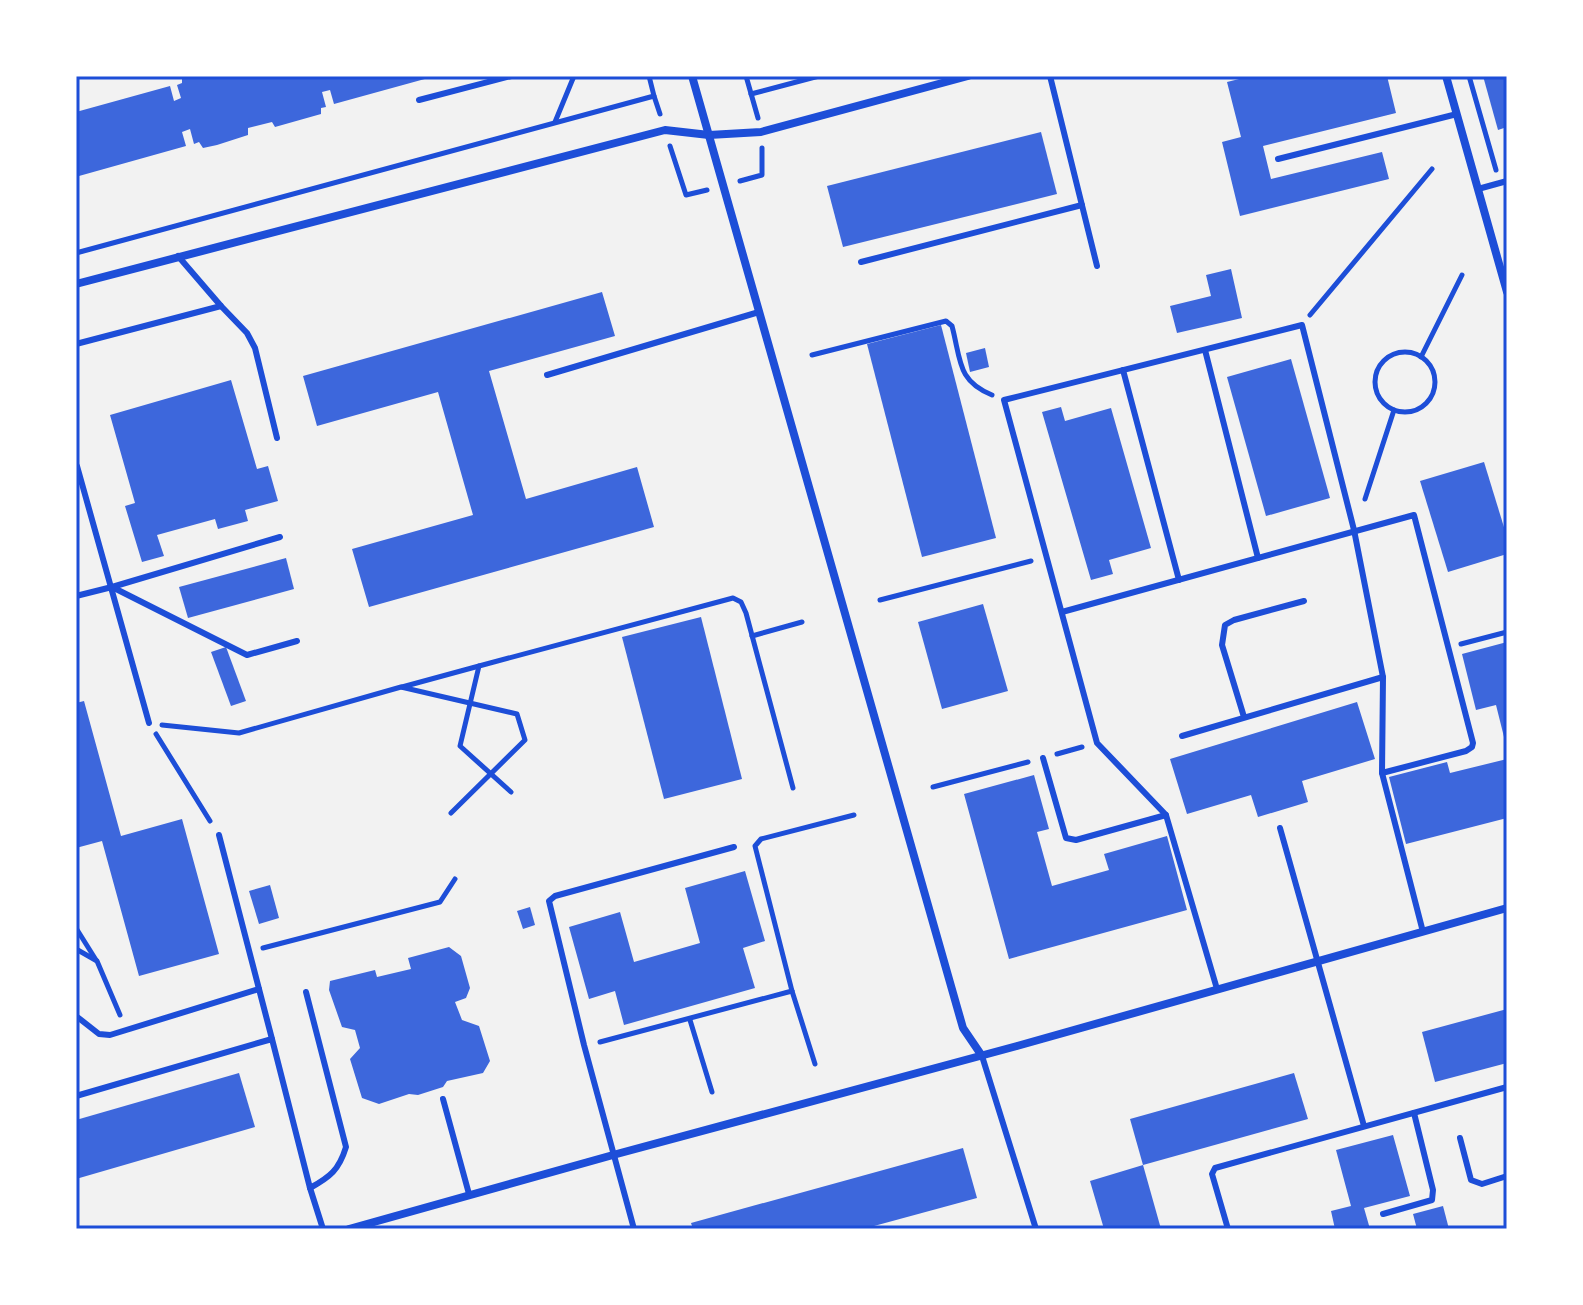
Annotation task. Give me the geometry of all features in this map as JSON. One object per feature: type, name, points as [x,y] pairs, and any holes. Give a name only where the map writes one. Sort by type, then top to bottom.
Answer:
[{"type":"street","points":[[692,76],[960,1018],[963,1028],[982,1056]]},
{"type":"street","points":[[76,284],[665,130],[709,135],[761,132],[968,76]]},
{"type":"street","points":[[1446,76],[1507,292]]},
{"type":"street","points":[[349,1229],[1507,908]]},
{"type":"lane","points":[[419,100],[511,76]]},
{"type":"lane","points":[[1050,76],[1097,266]]},
{"type":"lane","points":[[1278,159],[1457,114]]},
{"type":"lane","points":[[1478,189],[1503,182]]},
{"type":"lane","points":[[861,262],[1082,205]]},
{"type":"lane","points":[[178,256],[247,333],[255,348],[277,438]]},
{"type":"lane","points":[[76,344],[221,306]]},
{"type":"lane","points":[[547,375],[759,312]]},
{"type":"lane","points":[[1217,989],[1166,815],[1097,743],[1004,400],[1302,325],[1354,530],[1383,677],[1382,773],[1423,932]]},
{"type":"lane","points":[[1205,350],[1258,558]]},
{"type":"lane","points":[[1123,370],[1179,580]]},
{"type":"lane","points":[[76,465],[149,723]]},
{"type":"lane","points":[[1062,612],[1412,514],[1449,648],[1472,747],[1382,773]]},
{"type":"lane","points":[[76,596],[280,537]]},
{"type":"lane","points":[[112,587],[247,655],[297,641]]},
{"type":"lane","points":[[1244,717],[1222,645],[1225,625],[1304,601]]},
{"type":"lane","points":[[1182,736],[1383,677]]},
{"type":"lane","points":[[1043,758],[1066,838],[1076,840],[1166,815]]},
{"type":"lane","points":[[1280,828],[1364,1126]]},
{"type":"lane","points":[[219,835],[323,1229]]},
{"type":"lane","points":[[634,1229],[549,907],[551,897],[734,847]]},
{"type":"lane","points":[[76,1016],[99,1034],[110,1035],[259,989]]},
{"type":"lane","points":[[306,992],[346,1147],[333,1175],[310,1188]]},
{"type":"lane","points":[[76,1096],[272,1039]]},
{"type":"lane","points":[[982,1056],[1036,1229]]},
{"type":"lane","points":[[1228,1229],[1212,1174],[1215,1168],[1507,1087]]},
{"type":"lane","points":[[443,1099],[469,1194]]},
{"type":"lane","points":[[1383,1214],[1432,1200],[1433,1190],[1414,1113]]},
{"type":"lane","points":[[1460,1138],[1471,1180],[1482,1184],[1507,1176]]},
{"type":"path","points":[[555,123],[574,76]]},
{"type":"path","points":[[649,76],[686,195],[762,175]]},
{"type":"path","points":[[746,76],[751,94],[819,76]]},
{"type":"path","points":[[1469,76],[1503,182]]},
{"type":"path","points":[[76,253],[654,96]]},
{"type":"path","points":[[1302,325],[1432,169]]},
{"type":"path","points":[[1421,357],[1462,275]]},
{"type":"path","points":[[812,355],[946,321],[952,326],[967,379],[978,389],[1004,400]]},
{"type":"path","points":[[1412,353],[1421,357],[1433,373],[1433,392],[1429,401],[1413,411],[1394,410],[1380,399],[1375,380],[1377,370],[1392,356],[1412,353]]},
{"type":"path","points":[[1354,530],[1394,410]]},
{"type":"path","points":[[880,600],[1047,557]]},
{"type":"path","points":[[149,723],[239,733],[733,598],[741,602],[752,636],[793,788]]},
{"type":"path","points":[[752,636],[802,622]]},
{"type":"path","points":[[1449,648],[1507,632]]},
{"type":"path","points":[[479,666],[460,746],[511,792]]},
{"type":"path","points":[[401,687],[517,714],[525,740],[451,813]]},
{"type":"path","points":[[149,723],[219,835]]},
{"type":"path","points":[[933,787],[1097,743]]},
{"type":"path","points":[[815,1064],[754,850],[756,842],[854,815]]},
{"type":"path","points":[[250,952],[440,902],[455,879]]},
{"type":"path","points":[[76,928],[97,961],[127,1031]]},
{"type":"path","points":[[76,949],[97,961]]},
{"type":"path","points":[[584,1045],[690,1020],[792,991]]},
{"type":"path","points":[[690,1020],[712,1092]]},
{"type":"building","points":[[1251,76],[1387,76],[1396,113],[1263,146],[1271,179],[1382,152],[1389,179],[1240,216],[1222,142],[1241,137],[1227,82]]},
{"type":"building","points":[[1483,76],[1507,76],[1507,127],[1498,130]]},
{"type":"building","points":[[182,77],[432,77],[334,104],[330,90],[322,92],[326,107],[321,108],[321,114],[275,127],[272,122],[248,128],[248,135],[217,145],[203,148],[199,142],[194,144],[190,129],[182,132],[186,146],[79,176],[76,165],[76,112],[170,86],[174,101],[181,98],[177,85],[182,83]]},
{"type":"building","points":[[1041,132],[1057,194],[843,247],[827,186]]},
{"type":"building","points":[[1231,269],[1242,318],[1177,333],[1170,306],[1211,296],[1206,275]]},
{"type":"building","points":[[602,292],[615,336],[489,371],[526,499],[637,467],[654,527],[369,607],[352,549],[473,515],[438,392],[317,426],[303,376]]},
{"type":"building","points":[[941,325],[996,538],[922,557],[867,344]]},
{"type":"building","points":[[985,348],[989,367],[970,372],[966,353]]},
{"type":"building","points":[[1291,359],[1330,498],[1266,516],[1227,377]]},
{"type":"building","points":[[231,380],[257,469],[268,466],[278,501],[245,510],[248,521],[218,529],[215,519],[157,535],[164,556],[142,562],[125,506],[135,503],[110,415]]},
{"type":"building","points":[[1061,407],[1065,421],[1111,408],[1151,548],[1109,560],[1113,574],[1091,580],[1042,412]]},
{"type":"building","points":[[1484,462],[1507,537],[1507,554],[1448,572],[1420,481]]},
{"type":"building","points":[[286,558],[294,589],[188,618],[179,587]]},
{"type":"building","points":[[983,604],[1008,691],[942,709],[918,622]]},
{"type":"building","points":[[701,617],[742,779],[664,799],[622,637]]},
{"type":"building","points":[[1507,642],[1506,745],[1496,705],[1476,710],[1462,654]]},
{"type":"building","points":[[226,647],[246,701],[231,706],[211,652]]},
{"type":"building","points":[[84,701],[121,836],[182,819],[219,954],[139,976],[102,841],[76,848],[76,703]]},
{"type":"building","points":[[1357,702],[1375,759],[1302,781],[1308,802],[1258,817],[1251,795],[1187,814],[1170,759]]},
{"type":"building","points":[[1507,759],[1507,818],[1406,844],[1389,777],[1447,762],[1450,773]]},
{"type":"building","points":[[1034,775],[1049,829],[1037,832],[1052,886],[1109,870],[1104,854],[1167,836],[1187,910],[1009,959],[964,794]]},
{"type":"building","points":[[745,871],[765,941],[743,948],[755,988],[624,1025],[615,991],[589,999],[569,927],[620,912],[634,962],[700,943],[685,888]]},
{"type":"building","points":[[270,885],[279,918],[259,924],[249,891]]},
{"type":"building","points":[[530,907],[535,925],[523,929],[517,911]]},
{"type":"building","points":[[449,947],[461,956],[470,988],[466,998],[455,1002],[462,1020],[479,1026],[490,1061],[483,1073],[447,1081],[443,1087],[418,1095],[409,1094],[379,1104],[362,1098],[350,1059],[360,1048],[355,1030],[342,1027],[329,990],[330,981],[375,970],[377,977],[411,969],[408,958]]},
{"type":"building","points":[[1507,1009],[1507,1063],[1435,1082],[1422,1032]]},
{"type":"building","points":[[239,1073],[255,1127],[76,1179],[76,1120]]},
{"type":"building","points":[[1294,1073],[1308,1119],[1143,1165],[1130,1119]]},
{"type":"building","points":[[1393,1135],[1410,1196],[1364,1208],[1370,1229],[1335,1229],[1331,1211],[1351,1206],[1336,1150]]},
{"type":"building","points":[[963,1148],[977,1198],[863,1229],[693,1229],[691,1223]]},
{"type":"building","points":[[1143,1165],[1161,1229],[1104,1229],[1090,1181]]},
{"type":"building","points":[[1443,1206],[1449,1229],[1417,1229],[1413,1214]]}]
